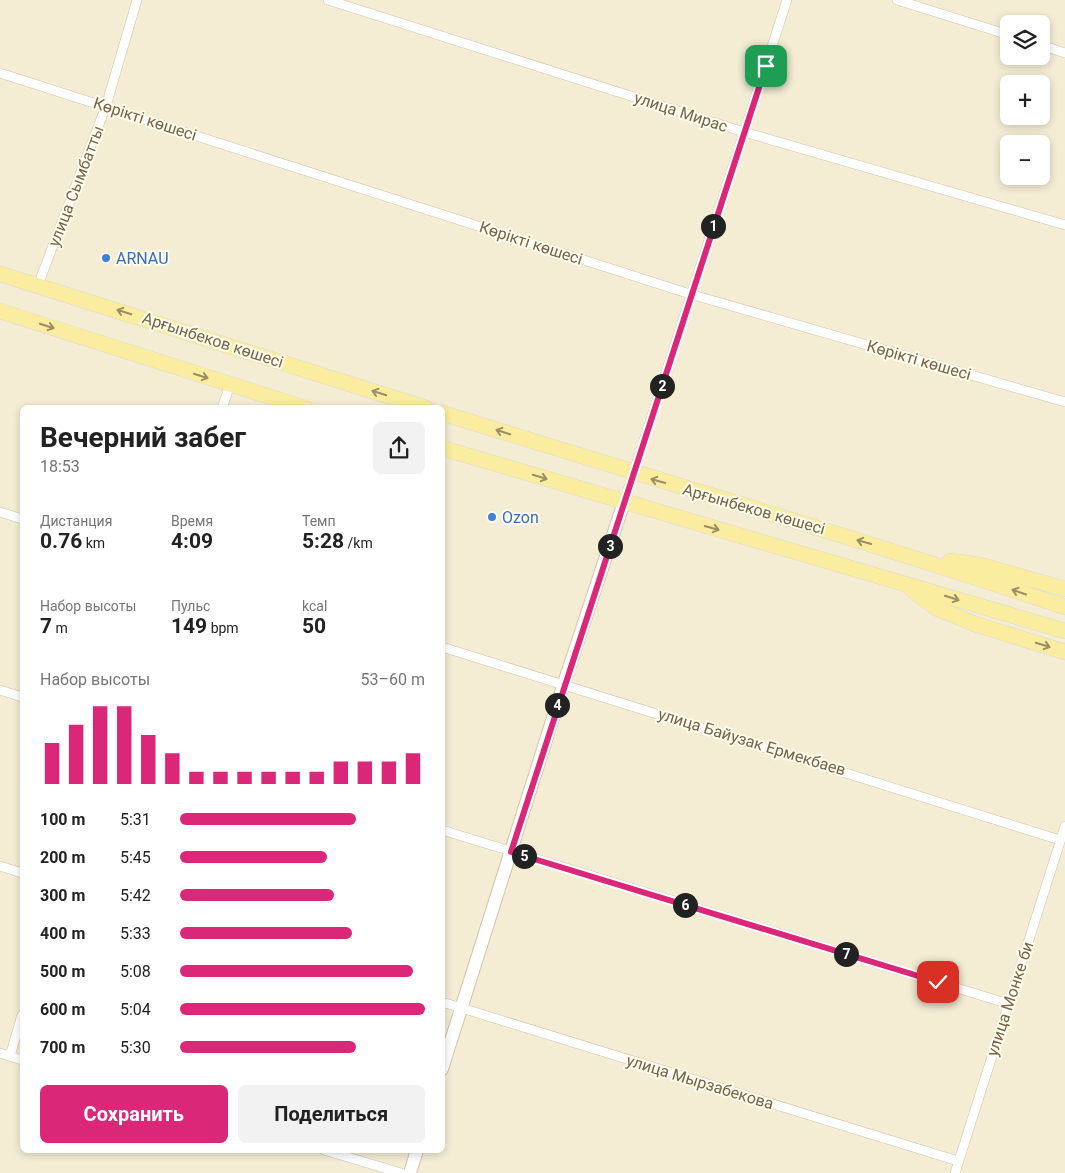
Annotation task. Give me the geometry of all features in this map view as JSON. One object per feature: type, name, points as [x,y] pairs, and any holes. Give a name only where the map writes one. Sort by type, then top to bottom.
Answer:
[{"type":"main road","name":"Арғынбеков көшесі","points":[[0,274],[417,405]]},
{"type":"main road","points":[[0,311],[296,405]]},
{"type":"main road","name":"Арғынбеков көшесі","points":[[445,414],[634,474],[916,557],[1065,607]]},
{"type":"main road","name":"Арғынбеков көшесі","points":[[445,449],[1065,631]]},
{"type":"main road","points":[[445,1060],[564,683],[624,502]]},
{"type":"main road","points":[[916,557],[980,565],[1065,589]]},
{"type":"main road","points":[[904,583],[936,608],[975,624],[1065,652]]},
{"type":"main road","points":[[410,1173],[416,1153]]},
{"type":"street","name":"улица Сымбатты","points":[[38,285],[106,106],[137,0]]},
{"type":"street","name":"улица Мирас","points":[[328,0],[345,3],[744,132],[1065,225]]},
{"type":"street","points":[[624,502],[787,0]]},
{"type":"street","points":[[897,0],[1000,32]]},
{"type":"street","points":[[1050,48],[1065,53]]},
{"type":"street","name":"Көрікті көшесі","points":[[0,73],[690,294],[1065,402]]},
{"type":"street","points":[[223,405],[230,385]]},
{"type":"street","points":[[0,512],[20,518]]},
{"type":"street","name":"улица Байузак Ермекбаев","points":[[445,648],[564,683],[1060,840]]},
{"type":"street","points":[[0,690],[20,697]]},
{"type":"street","name":"улица Монке би","points":[[954,1173],[1065,826]]},
{"type":"street","points":[[445,831],[1009,1004]]},
{"type":"street","points":[[0,866],[20,872]]},
{"type":"street","name":"улица Мырзабекова","points":[[445,1003],[958,1161]]},
{"type":"street","points":[[10,1056],[20,1022]]},
{"type":"street","points":[[0,1053],[20,1059]]},
{"type":"street","points":[[334,1153],[401,1173]]},
{"type":"shaded area","points":[[0,0],[1065,0],[1065,1173],[0,1173]]},
{"type":"place","name":"ARNAU","points":[[106,258]]},
{"type":"place","name":"Ozon","points":[[492,517]]},
{"type":"route","points":[[766,66],[690,294],[634,474],[564,683],[511,852],[938,982]]}]
